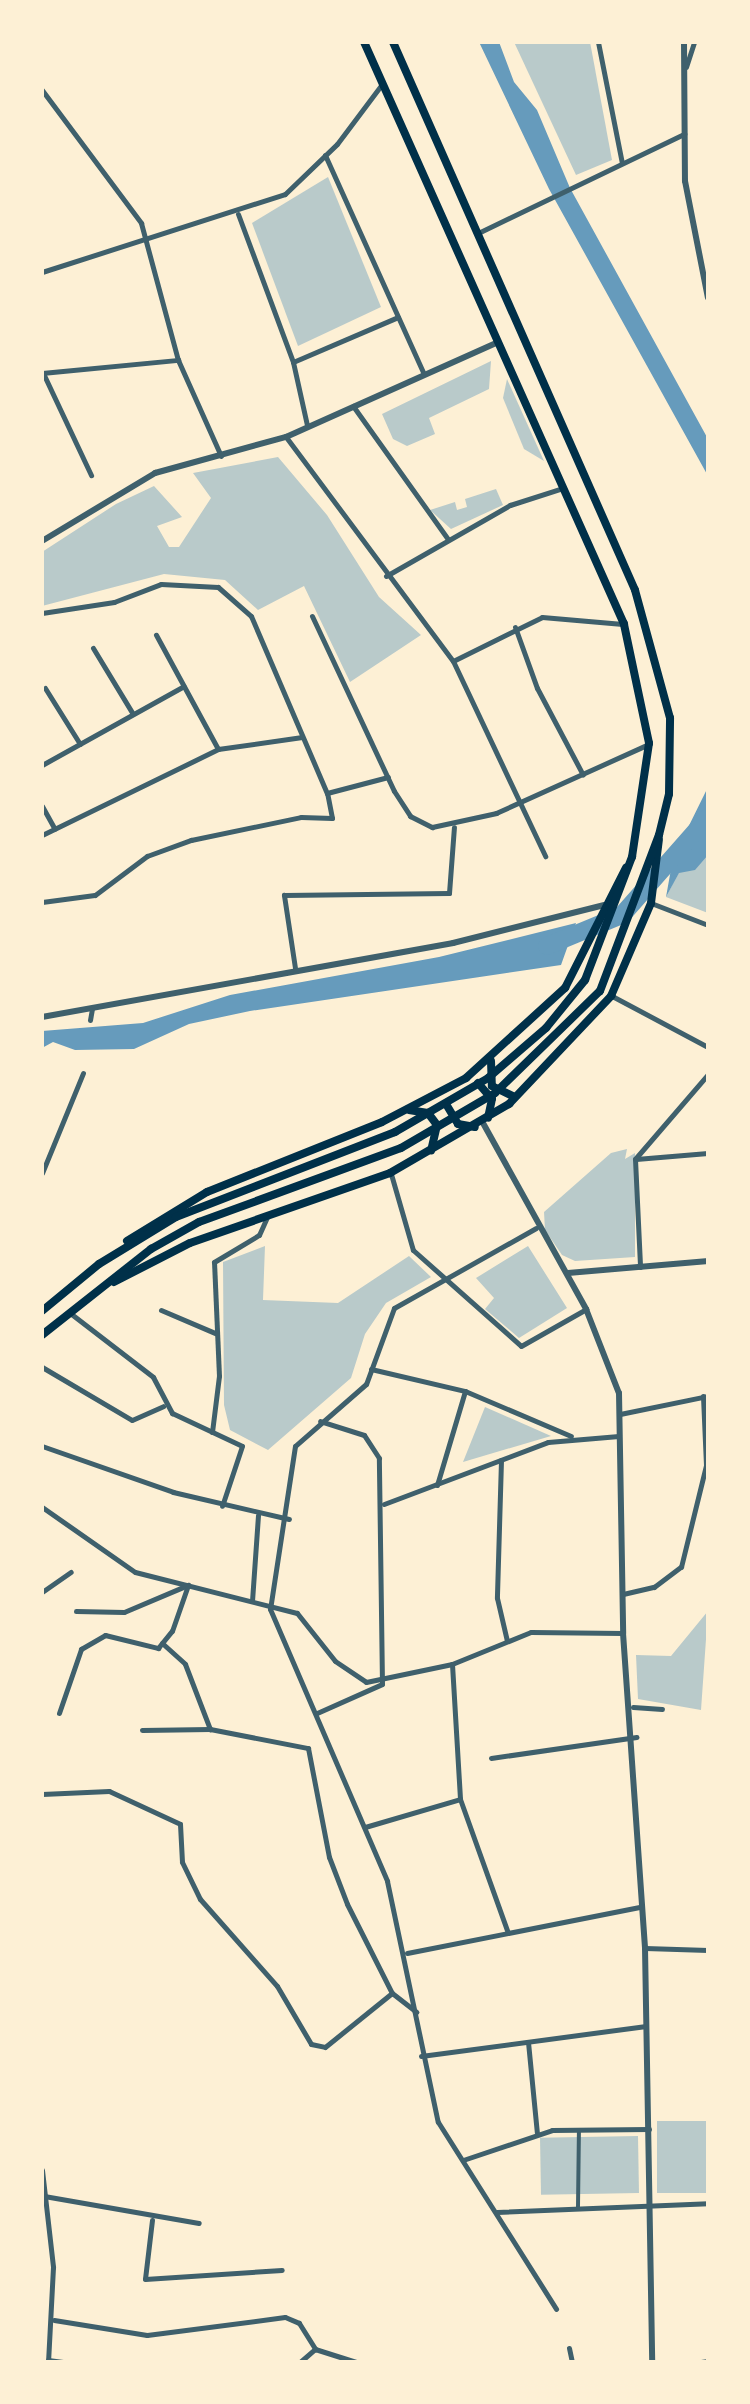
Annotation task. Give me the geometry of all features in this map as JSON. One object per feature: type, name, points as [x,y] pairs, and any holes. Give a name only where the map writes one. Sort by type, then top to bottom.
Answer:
[{"type":"highway","points":[[99,1264],[176,1217],[269,1177],[426,1118],[520,1053],[585,980],[620,902],[632,857],[649,743],[624,624],[364,42]]},
{"type":"highway","points":[[96,1292],[190,1243],[390,1173],[482,1123],[520,1095],[611,996],[652,899],[659,835],[669,794],[670,718],[635,590],[393,42]]},
{"type":"highway","points":[[42,1335],[96,1292],[199,1222],[449,1124],[539,1057],[600,991],[656,855]]},
{"type":"highway","points":[[42,1311],[152,1222],[207,1192],[407,1111],[456,1085],[493,1057],[545,1012],[580,959],[598,916],[632,857]]},
{"type":"highway","points":[[493,1057],[487,1069],[492,1086],[509,1098],[520,1095]]},
{"type":"highway","points":[[456,1085],[446,1105],[452,1119],[482,1123]]},
{"type":"highway","points":[[456,1085],[489,1092],[482,1123]]},
{"type":"highway","points":[[407,1111],[428,1113],[437,1125],[438,1143],[428,1154]]},
{"type":"street","points":[[598,42],[622,163]]},
{"type":"street","points":[[684,42],[684,134],[698,272],[708,298]]},
{"type":"street","points":[[686,67],[694,42]]},
{"type":"street","points":[[42,272],[145,235],[238,214],[300,184],[382,84]]},
{"type":"street","points":[[42,90],[145,235],[178,360],[221,456]]},
{"type":"street","points":[[42,106],[53,104]]},
{"type":"street","points":[[478,233],[684,134]]},
{"type":"street","points":[[325,155],[424,374]]},
{"type":"street","points":[[238,214],[293,362],[307,425]]},
{"type":"street","points":[[698,272],[708,272]]},
{"type":"street","points":[[293,362],[398,317]]},
{"type":"street","points":[[42,541],[155,473],[286,437],[498,342]]},
{"type":"street","points":[[91,475],[42,373],[178,360]]},
{"type":"street","points":[[353,406],[448,539]]},
{"type":"street","points":[[286,437],[386,576],[453,661],[545,856]]},
{"type":"street","points":[[386,576],[510,505],[564,488]]},
{"type":"street","points":[[42,613],[114,602],[161,584],[218,587],[251,616],[327,793],[332,818],[301,817],[191,840],[147,856],[95,895],[42,902]]},
{"type":"street","points":[[453,661],[515,627],[568,614],[624,624]]},
{"type":"street","points":[[312,616],[388,777],[410,816],[454,827],[520,804],[649,743]]},
{"type":"street","points":[[515,627],[537,688],[583,775]]},
{"type":"street","points":[[156,635],[218,749]]},
{"type":"street","points":[[93,648],[133,714]]},
{"type":"street","points":[[42,765],[184,686]]},
{"type":"street","points":[[45,688],[80,744]]},
{"type":"street","points":[[42,835],[218,749],[302,737]]},
{"type":"street","points":[[327,793],[388,777]]},
{"type":"street","points":[[42,806],[55,829]]},
{"type":"street","points":[[295,968],[284,895],[449,893],[454,827]]},
{"type":"street","points":[[652,899],[708,925]]},
{"type":"street","points":[[42,1017],[295,968],[453,943],[604,905]]},
{"type":"street","points":[[611,996],[708,1047]]},
{"type":"street","points":[[90,1020],[92,1009]]},
{"type":"street","points":[[42,1173],[83,1073]]},
{"type":"street","points":[[640,1267],[635,1159],[708,1074]]},
{"type":"street","points":[[482,1123],[536,1228],[568,1273],[586,1309],[620,1414],[623,1633],[636,1737],[640,1907],[645,1948],[652,2362]]},
{"type":"street","points":[[635,1159],[708,1153]]},
{"type":"street","points":[[390,1173],[413,1250],[521,1346],[586,1309]]},
{"type":"street","points":[[212,1432],[216,1333],[214,1262],[259,1235],[269,1214]]},
{"type":"street","points":[[536,1228],[444,1277],[394,1308],[366,1384],[319,1421],[295,1446],[289,1519],[270,1609],[365,1827],[407,1953],[421,2056],[438,2122],[556,2309]]},
{"type":"street","points":[[568,1273],[708,1261]]},
{"type":"street","points":[[161,1310],[216,1333]]},
{"type":"street","points":[[69,1313],[153,1377],[163,1406],[242,1446],[222,1506]]},
{"type":"street","points":[[42,1367],[132,1420],[163,1406]]},
{"type":"street","points":[[371,1369],[465,1391],[574,1437]]},
{"type":"street","points":[[437,1485],[465,1391]]},
{"type":"street","points":[[620,1414],[706,1396],[706,1465],[681,1567],[654,1587],[623,1594]]},
{"type":"street","points":[[319,1421],[369,1440],[384,1504],[382,1684]]},
{"type":"street","points":[[384,1504],[501,1460],[574,1437],[619,1436]]},
{"type":"street","points":[[42,1446],[222,1506],[289,1519]]},
{"type":"street","points":[[501,1460],[497,1598],[507,1641]]},
{"type":"street","points":[[42,1507],[135,1572],[303,1617],[346,1671],[382,1684]]},
{"type":"street","points":[[252,1601],[258,1515]]},
{"type":"street","points":[[42,1592],[71,1572]]},
{"type":"street","points":[[76,1611],[124,1612],[188,1585]]},
{"type":"street","points":[[59,1713],[81,1649],[94,1637],[145,1650],[162,1643],[188,1585]]},
{"type":"street","points":[[317,1713],[382,1684],[452,1664],[531,1632],[623,1633]]},
{"type":"street","points":[[162,1643],[185,1664],[210,1729]]},
{"type":"street","points":[[452,1664],[460,1799],[508,1933]]},
{"type":"street","points":[[633,1707],[662,1709]]},
{"type":"street","points":[[142,1730],[210,1729],[308,1748],[329,1857],[392,1993],[416,2012]]},
{"type":"street","points":[[491,1758],[636,1737]]},
{"type":"street","points":[[42,1794],[109,1791],[180,1824],[182,1862],[200,1899],[277,1986],[311,2044],[332,2043],[392,1993]]},
{"type":"street","points":[[365,1827],[460,1799]]},
{"type":"street","points":[[407,1953],[640,1907]]},
{"type":"street","points":[[645,1948],[708,1950]]},
{"type":"street","points":[[421,2056],[646,2026]]},
{"type":"street","points":[[528,2042],[537,2133]]},
{"type":"street","points":[[463,2160],[537,2133],[650,2129]]},
{"type":"street","points":[[578,2207],[579,2130]]},
{"type":"street","points":[[42,2170],[54,2320],[48,2361],[63,2362]]},
{"type":"street","points":[[44,2196],[152,2220],[199,2223]]},
{"type":"street","points":[[497,2212],[648,2203],[708,2203]]},
{"type":"street","points":[[152,2220],[145,2279],[282,2270]]},
{"type":"street","points":[[54,2320],[147,2335],[270,2315],[299,2323],[315,2349],[356,2362]]},
{"type":"street","points":[[569,2348],[572,2362]]},
{"type":"street","points":[[300,2362],[315,2349]]},
{"type":"street","points":[[701,2362],[708,2361]]},
{"type":"shaded area","points":[[514,42],[590,42],[612,160],[576,175]]},
{"type":"shaded area","points":[[328,177],[381,307],[298,346],[252,223]]},
{"type":"shaded area","points":[[491,361],[489,389],[429,418],[435,434],[407,446],[393,439],[382,414]]},
{"type":"shaded area","points":[[507,379],[544,461],[524,449],[503,398]]},
{"type":"shaded area","points":[[278,457],[327,515],[379,597],[421,635],[350,682],[304,586],[258,610],[225,580],[164,574],[42,606],[42,552],[116,504],[154,486],[182,517],[157,526],[169,547],[179,547],[211,498],[193,473]]},
{"type":"shaded area","points":[[496,489],[503,505],[451,529],[430,510],[455,502],[457,510],[467,507],[465,499]]},
{"type":"shaded area","points":[[708,855],[708,913],[666,897],[679,872]]},
{"type":"shaded area","points":[[627,1149],[625,1159],[635,1153],[635,1257],[575,1261],[562,1255],[545,1230],[544,1212],[611,1153]]},
{"type":"shaded area","points":[[265,1246],[263,1300],[338,1303],[409,1256],[431,1277],[386,1303],[365,1334],[351,1378],[268,1450],[230,1430],[224,1405],[223,1262]]},
{"type":"shaded area","points":[[528,1246],[567,1308],[519,1338],[485,1309],[494,1298],[476,1278]]},
{"type":"shaded area","points":[[485,1407],[551,1436],[463,1462]]},
{"type":"shaded area","points":[[708,1611],[701,1710],[638,1699],[636,1655],[671,1656]]},
{"type":"shaded area","points":[[657,2121],[708,2121],[708,2193],[657,2193]]},
{"type":"shaded area","points":[[638,2136],[639,2193],[541,2195],[540,2138]]},
{"type":"water","points":[[479,42],[499,42],[514,82],[537,110],[570,188],[708,439],[708,476],[549,189]]},
{"type":"water","points":[[708,787],[708,855],[695,870],[679,873],[666,897],[673,858]]},
{"type":"water","points":[[576,923],[561,965],[250,1011],[189,1024],[134,1049],[75,1050],[53,1042],[42,1048],[42,1031],[143,1023],[230,995],[439,957]]},
{"type":"waterway","points":[[547,946],[622,915],[708,817]]}]
